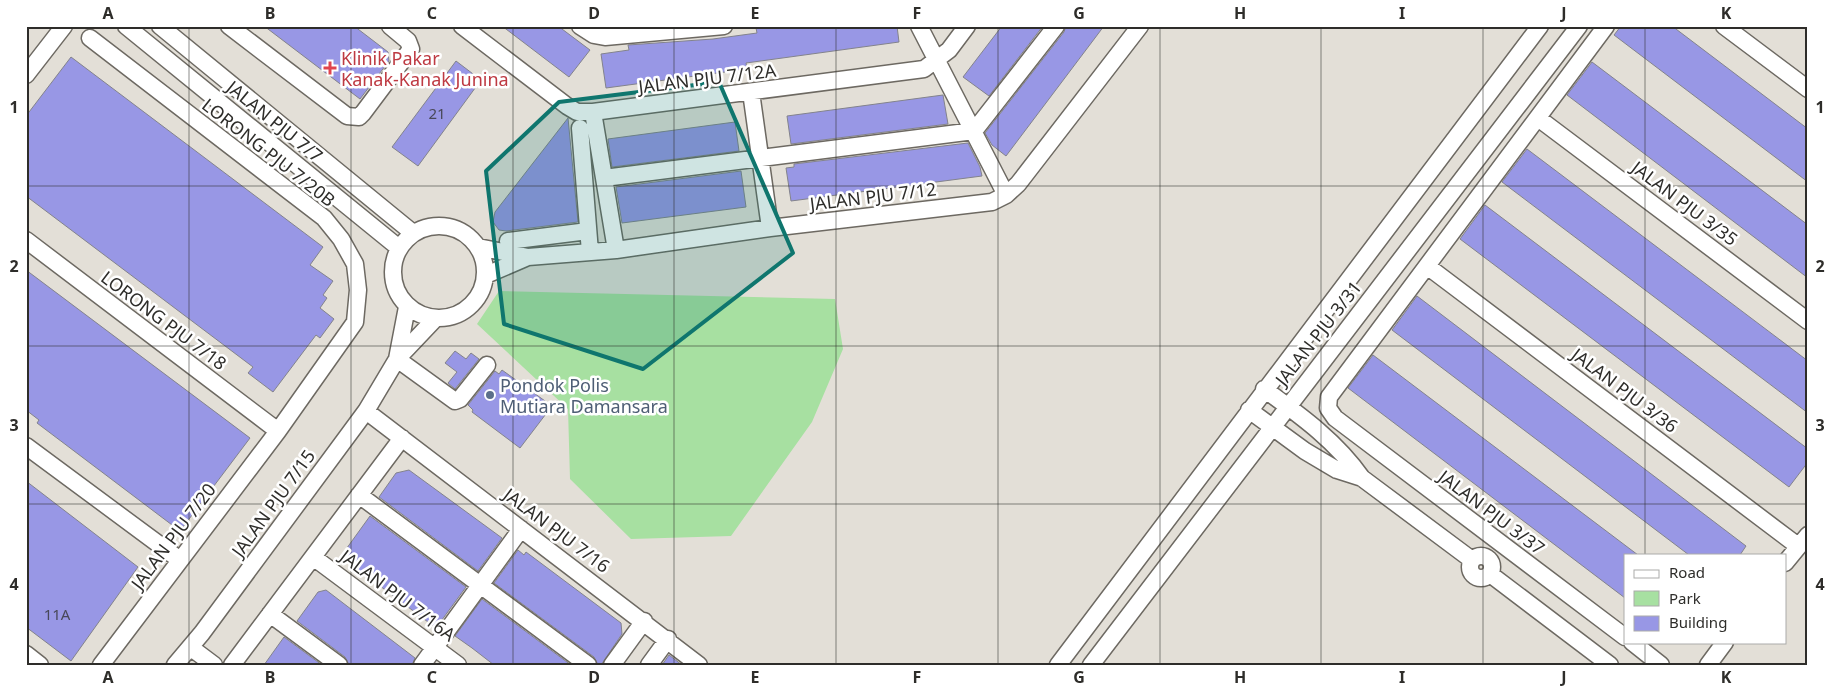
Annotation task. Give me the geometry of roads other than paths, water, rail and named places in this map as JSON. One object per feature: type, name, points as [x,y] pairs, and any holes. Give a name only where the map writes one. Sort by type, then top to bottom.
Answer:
[{"type":"street","points":[[26,75],[64,26]]},
{"type":"street","name":"JALAN PJU 7/7","points":[[126,26],[399,248]]},
{"type":"street","name":"JALAN PJU 7/7","points":[[160,26],[413,233]]},
{"type":"street","points":[[230,26],[353,118],[363,113],[411,49],[408,41],[390,26]]},
{"type":"street","name":"JALAN PJU 7/12A","points":[[462,26],[567,106],[578,112],[593,112],[924,69],[938,60],[967,26]]},
{"type":"street","points":[[580,26],[594,35],[605,37],[724,26]]},
{"type":"street","points":[[919,26],[1006,195]]},
{"type":"street","points":[[604,178],[760,156],[974,131],[1056,26]]},
{"type":"street","name":"JALAN PJU 7/12","points":[[478,247],[528,257],[616,250],[770,228],[992,202],[1006,195],[1018,184],[1140,26]]},
{"type":"street","name":"JALAN PJU 3/31","points":[[1058,665],[1540,26]]},
{"type":"street","name":"JALAN PJU 3/31","points":[[1090,665],[1579,26]]},
{"type":"street","points":[[1427,266],[1606,26]]},
{"type":"street","points":[[1724,26],[1808,89]]},
{"type":"street","name":"LORONG PJU 7/20B","points":[[90,38],[324,218],[341,239],[355,264],[358,290],[355,322],[278,431]]},
{"type":"street","points":[[751,92],[770,228]]},
{"type":"street","points":[[593,112],[616,250]]},
{"type":"street","name":"JALAN PJU 3/35","points":[[1538,118],[1808,321]]},
{"type":"street","points":[[580,128],[590,252]]},
{"type":"street","points":[[441,226],[456,229],[468,236],[478,247],[484,260],[486,275],[483,290],[476,302],[464,312],[450,318],[435,319],[420,315],[407,307],[398,294],[393,279],[393,263],[399,248],[413,233],[426,227],[441,226]]},
{"type":"street","points":[[508,241],[588,231]]},
{"type":"street","name":"LORONG PJU 7/18","points":[[26,240],[278,431]]},
{"type":"street","name":"JALAN PJU 7/12","points":[[486,275],[528,257]]},
{"type":"street","name":"JALAN PJU 3/37","points":[[1427,266],[1329,397],[1328,408],[1335,418],[1624,637]]},
{"type":"street","name":"JALAN PJU 3/36","points":[[1427,266],[1803,540]]},
{"type":"street","name":"JALAN PJU 7/15","points":[[397,360],[407,307]]},
{"type":"street","name":"JALAN PJU 7/15","points":[[175,665],[366,411],[397,360],[435,319]]},
{"type":"street","points":[[397,360],[456,401],[460,399],[488,365]]},
{"type":"street","points":[[1264,390],[1331,440],[1348,458],[1362,478],[1472,560],[1470,567],[1472,574],[1483,578],[1490,574],[1610,665]]},
{"type":"street","points":[[1249,410],[1271,427],[1337,470],[1362,478]]},
{"type":"street","name":"JALAN PJU 7/16","points":[[366,411],[644,621],[699,665]]},
{"type":"street","name":"JALAN PJU 7/20","points":[[101,665],[278,431]]},
{"type":"street","points":[[232,665],[402,438]]},
{"type":"street","points":[[26,446],[180,560]]},
{"type":"street","points":[[360,495],[588,665]]},
{"type":"street","points":[[422,665],[522,529]]},
{"type":"street","points":[[1786,562],[1803,540]]},
{"type":"street","name":"JALAN PJU 7/16A","points":[[313,556],[458,665]]},
{"type":"street","points":[[270,614],[339,665]]},
{"type":"street","points":[[612,665],[644,621]]},
{"type":"street","points":[[649,665],[668,640]]},
{"type":"street","points":[[1635,644],[1661,665]]},
{"type":"street","points":[[1708,665],[1724,644]]},
{"type":"street","points":[[190,647],[214,665]]},
{"type":"street","points":[[26,654],[40,665]]},
{"type":"place","name":"Klinik Pakar Kanak-Kanak Junina","points":[[330,68]]},
{"type":"place","name":"Pondok Polis Mutiara Damansara","points":[[490,395]]}]
